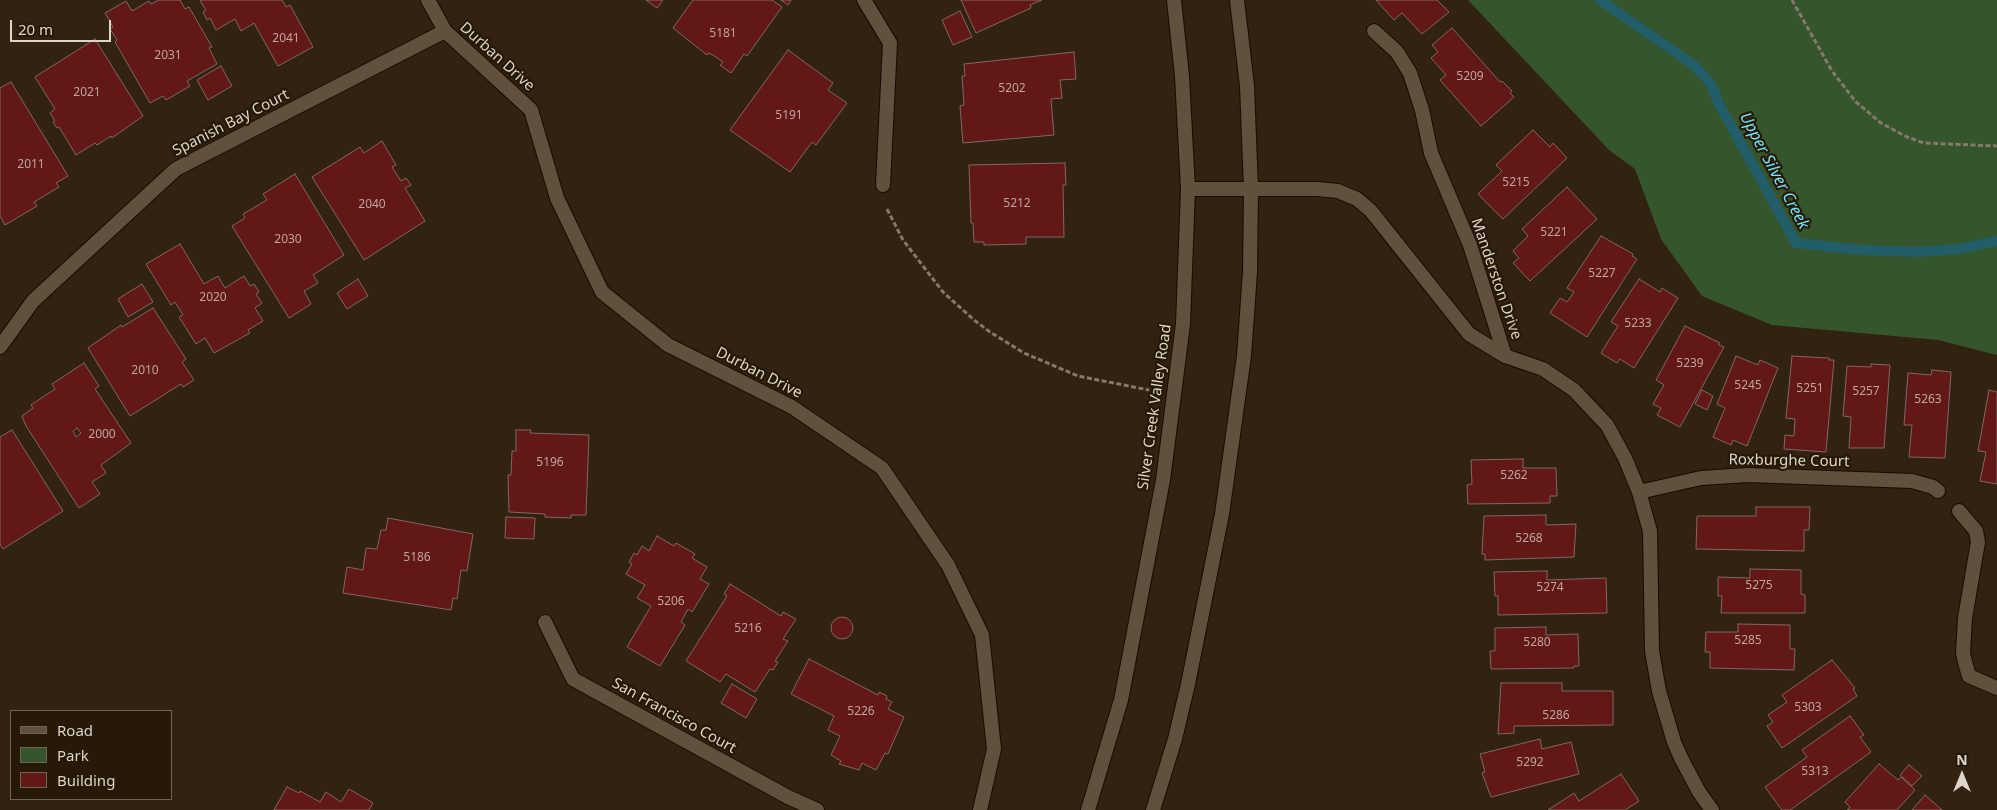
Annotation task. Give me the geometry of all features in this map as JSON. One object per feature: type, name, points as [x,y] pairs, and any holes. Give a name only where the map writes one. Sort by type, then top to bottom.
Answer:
[{"type":"street","name":"Durban Drive","points":[[428,0],[445,31],[531,110],[557,198],[602,292],[668,345],[792,407],[882,468],[948,565],[982,635],[994,749],[980,810]]},
{"type":"street","points":[[864,0],[890,43],[883,185]]},
{"type":"street","name":"Silver Creek Valley Road","points":[[1088,810],[1121,700],[1163,480],[1183,324],[1188,189],[1182,76],[1174,0]]},
{"type":"street","points":[[1153,810],[1175,739],[1188,684],[1234,437],[1244,356],[1250,272],[1251,189],[1247,86],[1237,0]]},
{"type":"street","name":"Spanish Bay Court","points":[[0,347],[33,301],[176,169],[445,31]]},
{"type":"street","name":"Manderston Drive","points":[[1374,31],[1397,52],[1410,73],[1422,110],[1431,153],[1470,245],[1506,356],[1543,370],[1564,382],[1584,398],[1607,425],[1625,458],[1639,492],[1652,547],[1652,650],[1659,691],[1674,742],[1699,792],[1712,810]]},
{"type":"street","points":[[1188,189],[1317,189],[1338,191],[1357,199],[1372,211],[1469,334],[1506,356]]},
{"type":"street","name":"Roxburghe Court","points":[[1639,492],[1701,478],[1748,475],[1912,481],[1932,487],[1938,491]]},
{"type":"street","points":[[1959,511],[1976,532],[1978,542],[1965,618],[1964,662],[1969,676],[1997,688]]},
{"type":"street","name":"San Francisco Court","points":[[545,622],[573,679],[788,797],[817,810]]},
{"type":"path","points":[[1792,0],[1832,71],[1856,102],[1875,119],[1893,131],[1924,142],[1997,146]]},
{"type":"path","points":[[883,185],[885,203],[903,240],[944,292],[974,320],[1024,353],[1078,376],[1174,394]]},
{"type":"green space","points":[[1468,0],[1997,0],[1997,355],[1938,340],[1772,325],[1702,296],[1661,239],[1635,169],[1609,150]]},
{"type":"building","points":[[159,0],[180,0],[185,9],[189,7],[212,47],[209,48],[217,64],[187,81],[190,86],[166,100],[163,96],[150,103],[115,42],[117,40],[110,29],[113,27],[105,13],[126,1],[132,11],[149,1],[151,4]]},
{"type":"building","points":[[282,0],[286,7],[290,5],[313,47],[278,66],[254,23],[241,31],[235,19],[216,30],[210,18],[207,20],[203,12],[206,10],[200,1]]},
{"type":"building","points":[[646,0],[663,0],[657,8]]},
{"type":"building","points":[[693,0],[772,0],[782,7],[747,56],[744,54],[731,73],[720,65],[723,62],[713,55],[708,53],[707,55],[673,28]]},
{"type":"building","points":[[781,0],[791,0],[788,5]]},
{"type":"building","points":[[961,0],[1042,0],[1030,5],[1031,8],[976,33]]},
{"type":"building","points":[[1376,0],[1437,0],[1449,12],[1422,34],[1402,13],[1394,20]]},
{"type":"building","points":[[960,11],[972,37],[953,45],[942,20]]},
{"type":"building","points":[[1452,28],[1500,82],[1502,81],[1512,91],[1510,93],[1514,97],[1481,126],[1440,80],[1446,75],[1431,58],[1438,52],[1432,45]]},
{"type":"building","points":[[95,39],[143,116],[112,138],[111,136],[97,145],[95,143],[76,155],[59,127],[57,128],[53,122],[55,121],[50,113],[55,109],[35,77]]},
{"type":"building","points":[[788,50],[833,83],[828,90],[847,103],[816,145],[812,142],[790,172],[730,130]]},
{"type":"building","points":[[1074,52],[1076,79],[1060,80],[1062,98],[1051,99],[1054,135],[963,143],[960,106],[964,105],[962,76],[965,76],[964,64]]},
{"type":"building","points":[[221,66],[232,86],[208,100],[197,80]]},
{"type":"building","points":[[11,82],[68,176],[56,183],[59,187],[34,202],[37,206],[5,225],[0,216],[0,88]]},
{"type":"building","points":[[1533,130],[1550,147],[1553,143],[1567,158],[1503,219],[1478,194],[1502,171],[1496,165]]},
{"type":"building","points":[[382,141],[396,165],[392,167],[401,181],[406,178],[411,185],[405,188],[425,221],[364,260],[312,177],[360,147],[364,153]]},
{"type":"building","points":[[1065,163],[1066,185],[1063,185],[1064,237],[1026,237],[1026,244],[984,245],[984,242],[974,242],[973,223],[971,223],[969,165]]},
{"type":"building","points":[[295,174],[344,255],[313,275],[318,283],[304,291],[311,304],[289,318],[232,226],[245,218],[243,214],[267,200],[263,194]]},
{"type":"building","points":[[1567,187],[1597,219],[1530,281],[1513,263],[1519,258],[1513,251],[1528,236],[1522,229]]},
{"type":"building","points":[[1601,236],[1633,254],[1632,256],[1637,259],[1587,337],[1550,313],[1560,298],[1567,302],[1574,292],[1567,288]]},
{"type":"building","points":[[180,244],[204,284],[218,276],[225,288],[244,276],[250,286],[254,284],[259,292],[256,294],[262,303],[255,308],[263,321],[248,330],[250,333],[214,353],[205,338],[196,344],[179,317],[183,315],[175,302],[171,305],[146,264]]},
{"type":"building","points":[[358,279],[368,296],[347,309],[337,293]]},
{"type":"building","points":[[1639,279],[1660,292],[1662,288],[1678,298],[1634,368],[1620,359],[1617,363],[1601,353],[1618,326],[1611,322]]},
{"type":"building","points":[[142,284],[153,302],[128,317],[118,299]]},
{"type":"building","points":[[153,308],[186,359],[182,362],[194,380],[183,387],[181,384],[130,416],[88,348],[121,325],[122,327]]},
{"type":"building","points":[[1685,326],[1720,343],[1719,345],[1724,347],[1680,427],[1657,415],[1661,408],[1653,404],[1664,385],[1656,380]]},
{"type":"building","points":[[1736,356],[1758,365],[1760,360],[1778,368],[1747,446],[1733,440],[1731,445],[1713,437],[1725,408],[1717,404]]},
{"type":"building","points":[[1792,356],[1829,358],[1829,360],[1834,360],[1826,452],[1784,449],[1785,435],[1794,436],[1795,419],[1786,418]]},
{"type":"building","points":[[84,363],[99,386],[95,389],[131,443],[101,465],[106,473],[92,482],[100,494],[79,508],[26,426],[22,416],[33,408],[31,405],[55,389],[52,384]],"holes":[[[77,428],[81,433],[76,437],[73,431]]]},
{"type":"building","points":[[1871,364],[1890,365],[1884,448],[1849,448],[1851,417],[1843,416],[1847,366],[1871,367]]},
{"type":"building","points":[[1932,370],[1951,372],[1945,458],[1909,457],[1912,425],[1904,425],[1908,373],[1931,375]]},
{"type":"building","points":[[1702,390],[1713,396],[1707,410],[1695,404]]},
{"type":"building","points":[[1989,390],[1997,392],[1997,484],[1980,481],[1986,452],[1978,451]]},
{"type":"building","points":[[12,430],[63,511],[3,549],[0,544],[0,437]]},
{"type":"building","points":[[516,430],[531,430],[530,433],[589,435],[586,515],[571,515],[571,518],[545,517],[545,514],[509,512],[508,475],[511,475],[512,451],[516,451]]},
{"type":"building","points":[[1523,459],[1523,468],[1556,468],[1557,496],[1550,496],[1550,503],[1468,504],[1467,485],[1472,484],[1471,460]]},
{"type":"building","points":[[1756,507],[1810,507],[1809,530],[1804,530],[1804,551],[1696,549],[1697,516],[1756,516]]},
{"type":"building","points":[[1546,515],[1546,525],[1576,524],[1574,557],[1485,560],[1485,554],[1482,554],[1484,516]]},
{"type":"building","points":[[506,517],[535,518],[534,539],[505,538]]},
{"type":"building","points":[[388,518],[473,534],[467,571],[461,570],[457,599],[453,598],[451,610],[343,593],[347,567],[363,570],[366,548],[377,549],[381,530],[386,530]]},
{"type":"building","points":[[657,536],[674,546],[676,543],[695,554],[692,558],[707,567],[700,579],[709,584],[692,612],[688,609],[681,622],[685,625],[660,666],[627,647],[651,606],[637,598],[645,585],[626,574],[632,564],[629,562],[634,553],[637,555],[642,546],[649,551]]},
{"type":"building","points":[[1750,569],[1801,570],[1801,594],[1805,595],[1805,613],[1721,613],[1722,596],[1718,596],[1718,577],[1750,578]]},
{"type":"building","points":[[1547,571],[1547,580],[1606,578],[1607,613],[1498,615],[1498,596],[1495,596],[1494,572]]},
{"type":"building","points":[[730,584],[781,616],[783,612],[796,619],[783,639],[788,641],[775,661],[778,662],[773,670],[770,669],[755,692],[726,674],[720,682],[686,661],[727,596],[724,594]]},
{"type":"building","points":[[842,617],[850,620],[853,628],[850,636],[842,639],[834,636],[831,628],[834,620]]},
{"type":"building","points":[[1738,624],[1790,625],[1790,649],[1795,649],[1794,670],[1710,668],[1710,652],[1705,652],[1706,632],[1738,632]]},
{"type":"building","points":[[1546,627],[1546,635],[1578,634],[1579,666],[1574,666],[1574,668],[1491,669],[1490,651],[1495,651],[1495,628]]},
{"type":"building","points":[[809,659],[878,695],[879,692],[887,696],[886,699],[892,702],[888,709],[904,717],[888,754],[885,753],[876,770],[862,763],[859,770],[839,764],[841,761],[831,755],[840,736],[828,730],[834,716],[791,694]]},
{"type":"building","points":[[1832,660],[1855,688],[1853,689],[1857,696],[1782,748],[1767,726],[1773,722],[1768,715],[1787,702],[1782,695]]},
{"type":"building","points":[[1501,683],[1562,683],[1562,691],[1613,691],[1613,725],[1514,726],[1514,733],[1498,734]]},
{"type":"building","points":[[732,684],[757,699],[746,718],[721,703]]},
{"type":"building","points":[[1850,716],[1864,735],[1860,737],[1871,752],[1790,810],[1782,810],[1765,787],[1807,757],[1802,750]]},
{"type":"building","points":[[1540,739],[1542,749],[1571,742],[1579,774],[1491,797],[1482,773],[1485,772],[1480,754]]},
{"type":"building","points":[[1879,764],[1898,780],[1901,777],[1915,790],[1897,810],[1847,810],[1850,807],[1845,802]]},
{"type":"building","points":[[1909,765],[1922,776],[1912,786],[1900,775]]},
{"type":"building","points":[[1621,774],[1639,801],[1625,810],[1548,810],[1574,793],[1579,801]]},
{"type":"building","points":[[287,787],[299,793],[300,791],[320,802],[326,792],[341,802],[349,789],[373,803],[369,810],[274,810]]},
{"type":"building","points":[[1925,795],[1942,810],[1912,810]]},
{"type":"waterway","name":"Upper Silver Creek","points":[[1600,0],[1695,66],[1711,84],[1719,104],[1796,243],[1863,250],[1919,252],[1959,249],[1997,241]]}]
